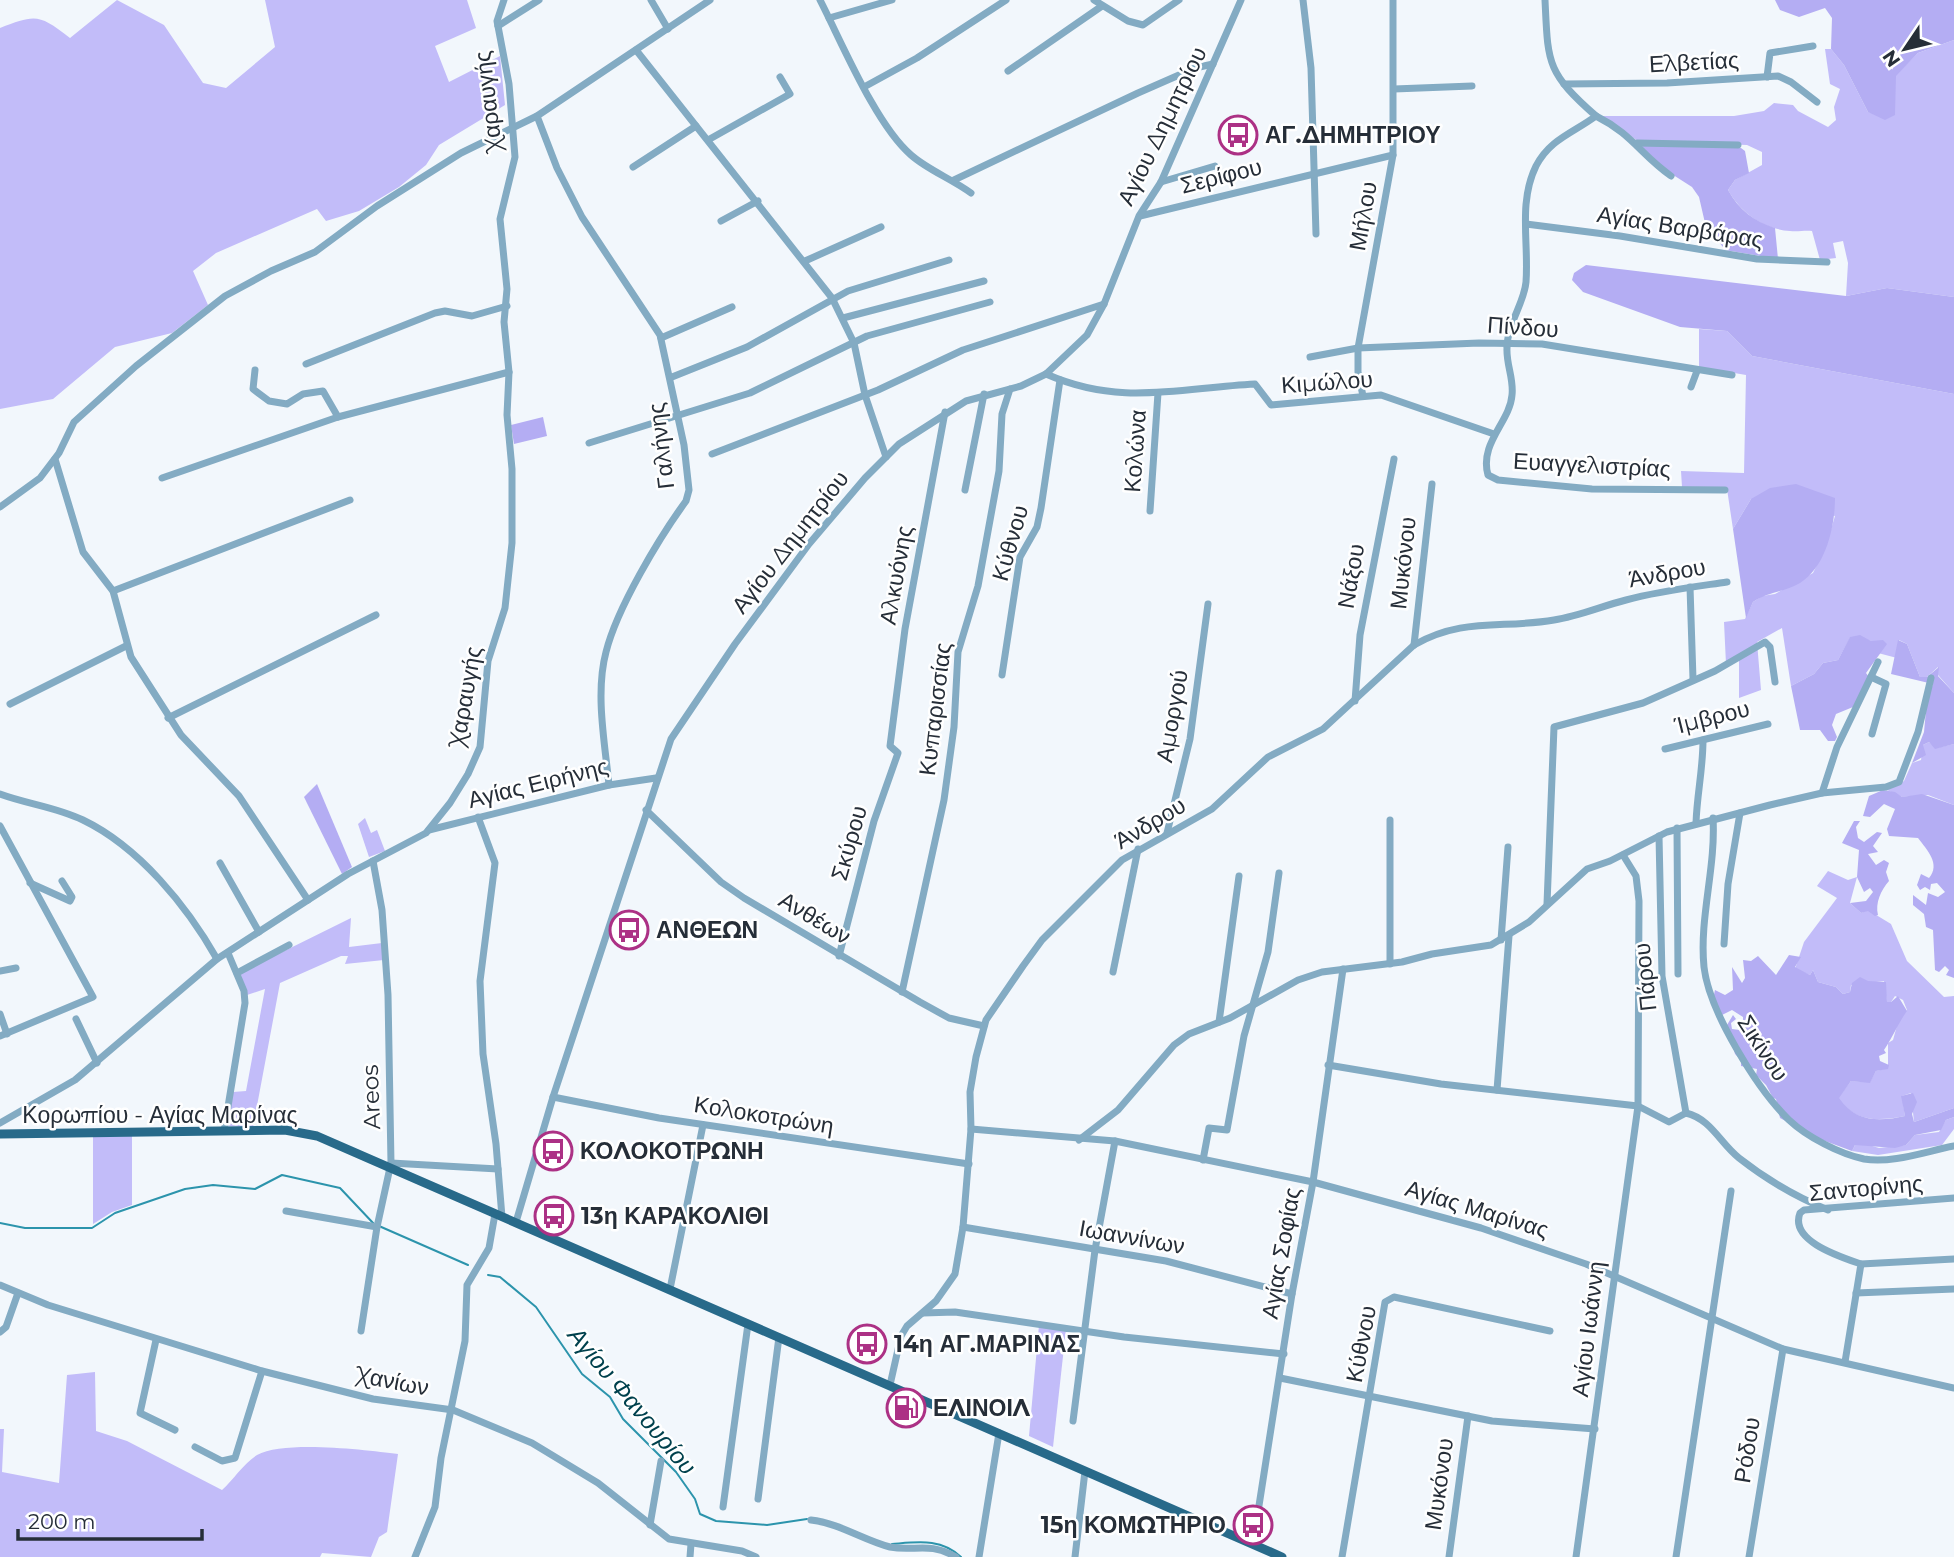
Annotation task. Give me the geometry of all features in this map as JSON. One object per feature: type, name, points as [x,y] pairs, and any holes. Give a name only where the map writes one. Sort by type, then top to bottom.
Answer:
[{"type":"main road","name":"Κορωπίου - Αγίας Μαρίνας","points":[[0,1134],[300,1132],[331,1141],[1282,1557]]},
{"type":"street","name":"Χαραυγής","points":[[0,1123],[62,1088],[97,1063],[217,959],[373,860],[429,830],[457,793],[480,747],[488,661],[505,608],[512,543],[512,469],[507,415],[509,372],[504,322],[506,262],[500,219],[515,157],[498,26],[504,0]]},
{"type":"street","points":[[498,26],[539,0]]},
{"type":"street","points":[[651,0],[668,29]]},
{"type":"street","points":[[0,507],[40,478],[55,459],[74,422],[136,366],[225,296],[271,271],[315,252],[352,223],[440,166],[537,116],[710,0]]},
{"type":"street","points":[[820,0],[864,87],[911,156],[954,180],[971,193]]},
{"type":"street","points":[[829,18],[892,0]]},
{"type":"street","points":[[864,87],[937,46],[1006,0]]},
{"type":"street","points":[[1094,0],[1128,22],[1143,25],[1179,0]]},
{"type":"street","name":"Αγίου Δημητρίου","points":[[516,1222],[553,1097],[671,739],[735,644],[809,544],[886,457],[945,412],[984,394],[1010,389],[1046,374],[1087,335],[1104,303],[1139,216],[1161,182],[1241,0]]},
{"type":"street","points":[[1303,0],[1311,68],[1316,234]]},
{"type":"street","name":"Μήλου","points":[[1363,396],[1358,372],[1358,348],[1393,155],[1393,0]]},
{"type":"street","points":[[1545,0],[1548,57],[1553,71],[1596,116],[1620,128],[1657,166],[1671,176]]},
{"type":"street","points":[[1008,71],[1102,6]]},
{"type":"street","points":[[1767,77],[1770,53],[1813,47]]},
{"type":"street","points":[[636,50],[832,298],[855,343],[866,395],[886,457]]},
{"type":"street","points":[[954,180],[1138,93],[1195,68],[1213,64]]},
{"type":"street","name":"Ελβετίας","points":[[1564,84],[1667,83],[1778,76],[1791,82],[1817,102]]},
{"type":"street","points":[[708,140],[790,94],[779,77]]},
{"type":"street","points":[[1394,89],[1472,86]]},
{"type":"street","name":"Γαλήνης","points":[[537,116],[557,168],[583,217],[644,307],[661,338],[672,377],[689,490],[686,501],[648,561],[606,651],[603,701],[609,785]]},
{"type":"street","name":"Ευαγγελιστρίας","points":[[1596,116],[1558,138],[1542,158],[1525,199],[1526,284],[1507,343],[1513,393],[1511,403],[1494,435],[1487,470],[1498,480],[1592,489],[1725,490]]},
{"type":"street","points":[[633,167],[696,126]]},
{"type":"street","points":[[1637,143],[1738,145]]},
{"type":"street","name":"Σερίφου","points":[[1139,216],[1393,155]]},
{"type":"street","points":[[1161,182],[1215,166]]},
{"type":"street","points":[[721,221],[758,201]]},
{"type":"street","name":"Αγίας Βαρβάρας","points":[[1526,224],[1620,236],[1758,259],[1827,262]]},
{"type":"street","points":[[805,261],[881,227]]},
{"type":"street","points":[[672,377],[747,347],[832,298],[949,260]]},
{"type":"street","points":[[843,318],[984,281]]},
{"type":"street","points":[[589,443],[750,393],[867,336],[990,302]]},
{"type":"street","points":[[712,454],[866,395],[963,350],[1104,303]]},
{"type":"street","points":[[306,363],[435,313],[472,316],[506,306]]},
{"type":"street","points":[[661,338],[732,307]]},
{"type":"street","name":"Πίνδου","points":[[1310,357],[1358,348],[1542,344],[1732,375]]},
{"type":"street","points":[[255,369],[253,389],[269,401],[287,404],[303,394],[323,391],[338,417]]},
{"type":"street","points":[[1691,387],[1697,371]]},
{"type":"street","points":[[162,478],[338,417],[509,372]]},
{"type":"street","name":"Κιμώλου","points":[[1046,374],[1060,380],[1124,394],[1255,384],[1271,405],[1381,395],[1494,435]]},
{"type":"street","name":"Κύθνου","points":[[1002,675],[1020,558],[1037,527],[1041,508],[1060,380]]},
{"type":"street","name":"Κυπαρισσίας","points":[[902,992],[939,824],[954,727],[958,652],[978,586],[999,471],[1002,414],[1010,389]]},
{"type":"street","name":"Κολώνα","points":[[1150,510],[1158,393]]},
{"type":"street","points":[[965,490],[984,394]]},
{"type":"street","name":"Αλκυόνης","points":[[890,746],[905,629],[945,412]]},
{"type":"street","points":[[55,459],[83,552],[113,591],[124,624],[126,646],[168,718],[195,753],[244,803],[309,900]]},
{"type":"street","name":"Νάξου","points":[[1355,701],[1360,635],[1394,459]]},
{"type":"street","name":"Μυκόνου","points":[[1413,645],[1432,484]]},
{"type":"street","points":[[113,591],[350,500]]},
{"type":"street","name":"Άνδρου","points":[[890,1385],[901,1336],[955,1274],[969,1164],[970,1092],[984,1026],[1042,940],[1122,860],[1212,808],[1268,757],[1323,729],[1413,645],[1450,628],[1498,622],[1551,621],[1638,597],[1727,582]]},
{"type":"street","points":[[1690,587],[1693,679]]},
{"type":"street","name":"Αμοργού","points":[[1167,833],[1190,738],[1208,604]]},
{"type":"street","points":[[168,718],[376,615]]},
{"type":"street","points":[[1547,905],[1554,727],[1643,703],[1715,671],[1765,642],[1770,647],[1775,682]]},
{"type":"street","points":[[10,704],[126,646]]},
{"type":"street","points":[[1822,793],[1837,747],[1878,662]]},
{"type":"street","points":[[1871,677],[1886,684],[1872,734]]},
{"type":"street","points":[[1079,1140],[1118,1110],[1174,1045],[1189,1034],[1219,1022],[1298,980],[1343,968],[1390,964],[1492,945],[1509,936],[1585,870],[1623,855],[1677,828],[1822,793],[1886,787],[1899,782],[1917,732],[1931,678]]},
{"type":"street","name":"Ίμβρου","points":[[1665,749],[1768,723]]},
{"type":"street","points":[[1696,823],[1698,792],[1703,775],[1703,740]]},
{"type":"street","name":"Σκύρου","points":[[839,956],[874,821],[898,753],[890,746]]},
{"type":"street","name":"Αγίας Ειρήνης","points":[[429,830],[609,785],[656,778]]},
{"type":"street","points":[[0,806],[2,795],[56,809],[109,835],[133,855],[178,903],[217,959]]},
{"type":"street","name":"Ανθέων","points":[[646,810],[729,888],[839,956],[872,971],[902,992],[949,1018],[984,1026]]},
{"type":"street","points":[[1724,944],[1728,880],[1740,813]]},
{"type":"street","points":[[415,1557],[435,1507],[440,1458],[453,1410],[465,1341],[467,1285],[489,1248],[498,1215],[498,1169],[483,1054],[480,981],[495,863],[478,817]]},
{"type":"street","name":"Σικίνου","points":[[1713,818],[1704,955],[1707,988],[1724,1025],[1764,1088],[1789,1120],[1808,1134],[1865,1159],[1903,1156],[1954,1146]]},
{"type":"street","points":[[1390,820],[1390,964]]},
{"type":"street","points":[[0,826],[93,997],[4,1035],[0,1014]]},
{"type":"street","points":[[1677,828],[1678,974]]},
{"type":"street","name":"Πάρου","points":[[1659,836],[1662,976],[1686,1113]]},
{"type":"street","points":[[1501,940],[1508,847]]},
{"type":"street","points":[[1113,972],[1138,849]]},
{"type":"street","name":"Αγίου Ιωάννη","points":[[1576,1557],[1638,1106],[1639,901],[1636,876],[1623,855]]},
{"type":"street","name":"Areos","points":[[361,1331],[377,1224],[391,1166],[388,995],[382,910],[373,860]]},
{"type":"street","points":[[220,863],[260,932]]},
{"type":"street","points":[[1203,1160],[1209,1128],[1227,1130],[1244,1036],[1268,952],[1279,873]]},
{"type":"street","points":[[1219,1022],[1239,876]]},
{"type":"street","points":[[30,883],[70,901],[72,897],[62,881]]},
{"type":"street","points":[[1497,1090],[1509,936]]},
{"type":"street","points":[[237,973],[289,945]]},
{"type":"street","points":[[224,1131],[245,1015],[244,991],[228,953]]},
{"type":"street","points":[[0,971],[16,968]]},
{"type":"street","name":"Αγίας Σοφίας","points":[[1254,1544],[1292,1294],[1313,1182],[1343,968]]},
{"type":"street","points":[[76,1019],[97,1063]]},
{"type":"street","points":[[1328,1065],[1441,1084],[1638,1106],[1669,1122],[1686,1113],[1708,1124],[1736,1156],[1791,1195],[1828,1210]]},
{"type":"street","name":"Κολοκοτρώνη","points":[[553,1097],[587,1106],[703,1125],[969,1164]]},
{"type":"street","points":[[670,1289],[703,1125]]},
{"type":"street","name":"Αγίας Μαρίνας","points":[[971,1129],[1115,1141],[1313,1182],[1481,1228],[1615,1275],[1783,1349],[1954,1388]]},
{"type":"street","points":[[1073,1421],[1095,1250],[1115,1141]]},
{"type":"street","points":[[391,1166],[498,1169]]},
{"type":"street","points":[[1676,1557],[1731,1191]]},
{"type":"street","name":"Σαντορίνης","points":[[1860,1264],[1837,1256],[1803,1235],[1798,1223],[1800,1213],[1804,1210],[1954,1198]]},
{"type":"street","points":[[286,1211],[377,1224]]},
{"type":"street","name":"Ιωαννίνων","points":[[963,1227],[1195,1267],[1292,1294]]},
{"type":"street","points":[[1845,1362],[1860,1264],[1954,1259]]},
{"type":"street","name":"Χανίων","points":[[0,1285],[156,1340],[262,1371],[373,1399],[453,1410],[532,1443],[598,1483],[669,1539],[742,1551],[756,1557]]},
{"type":"street","points":[[1856,1293],[1954,1289]]},
{"type":"street","points":[[0,1332],[6,1327],[18,1293]]},
{"type":"street","name":"Κύθνου","points":[[1342,1557],[1383,1306],[1389,1299],[1482,1315],[1550,1331]]},
{"type":"street","points":[[923,1313],[955,1312],[1084,1331],[1283,1354]]},
{"type":"street","points":[[723,1507],[748,1324]]},
{"type":"street","points":[[758,1499],[779,1337]]},
{"type":"street","points":[[156,1340],[140,1413],[175,1430]]},
{"type":"street","name":"Ρόδου","points":[[1749,1557],[1783,1349]]},
{"type":"street","points":[[195,1447],[222,1461],[235,1458],[262,1371]]},
{"type":"street","points":[[1280,1378],[1468,1416],[1595,1429]]},
{"type":"street","name":"Μυκόνου","points":[[1449,1557],[1468,1416]]},
{"type":"street","points":[[979,1557],[999,1433]]},
{"type":"street","points":[[650,1525],[661,1461]]},
{"type":"street","points":[[1075,1557],[1085,1471]]},
{"type":"street","points":[[811,1520],[901,1548],[935,1549],[956,1557]]},
{"type":"street","points":[[690,1557],[691,1544]]},
{"type":"street","points":[[899,1557],[901,1548]]},
{"type":"shaded area","points":[[117,0],[164,25],[203,83],[226,88],[275,47],[265,0],[467,0],[476,28],[435,46],[449,82],[500,56],[505,105],[439,145],[426,165],[399,187],[359,211],[326,221],[317,209],[216,253],[193,271],[208,305],[172,333],[115,347],[53,399],[0,409],[0,28],[22,20],[37,19],[51,24],[70,38]]},
{"type":"shaded area","points":[[1775,0],[1954,0],[1954,40],[1918,53],[1896,76],[1895,115],[1885,120],[1868,112],[1844,65],[1831,49],[1832,18],[1825,8],[1799,17],[1780,10]]},
{"type":"shaded area","points":[[1954,40],[1954,297],[1887,288],[1846,296],[1848,263],[1843,241],[1833,243],[1836,258],[1820,260],[1812,231],[1780,230],[1762,223],[1746,213],[1728,190],[1735,180],[1762,165],[1762,152],[1747,145],[1638,141],[1599,116],[1734,116],[1764,111],[1774,103],[1793,105],[1798,111],[1828,127],[1836,120],[1834,107],[1840,89],[1830,84],[1825,49],[1831,49],[1844,65],[1868,112],[1895,115],[1895,76],[1918,53]]},
{"type":"shaded area","points":[[1639,144],[1741,148],[1745,151],[1749,173],[1735,180],[1728,190],[1748,214],[1775,228],[1778,259],[1725,250],[1705,223],[1699,197],[1692,187],[1667,171]]},
{"type":"shaded area","points":[[1586,265],[1846,296],[1887,288],[1954,297],[1954,394],[1752,356],[1727,331],[1680,327],[1583,292],[1572,280],[1574,273]]},
{"type":"shaded area","points":[[1699,329],[1727,331],[1752,356],[1954,394],[1954,693],[1938,675],[1938,667],[1927,677],[1920,677],[1907,644],[1899,640],[1897,658],[1878,653],[1879,650],[1871,641],[1850,638],[1838,660],[1823,663],[1814,674],[1791,686],[1782,628],[1757,642],[1761,690],[1739,698],[1739,657],[1726,664],[1724,622],[1745,619],[1753,602],[1762,596],[1775,594],[1813,573],[1826,546],[1835,516],[1751,499],[1733,529],[1727,489],[1682,487],[1681,471],[1744,473],[1746,375],[1699,367]]},
{"type":"shaded area","points":[[543,417],[547,436],[514,444],[511,425]]},
{"type":"shaded area","points":[[1796,484],[1835,498],[1831,533],[1823,556],[1809,576],[1800,583],[1753,602],[1746,618],[1733,529],[1751,499],[1770,488]]},
{"type":"shaded area","points":[[1860,635],[1871,641],[1883,640],[1887,644],[1866,673],[1869,677],[1853,707],[1836,714],[1832,725],[1837,737],[1835,741],[1828,741],[1820,730],[1800,730],[1791,686],[1814,674],[1823,663],[1838,660],[1850,637]]},
{"type":"shaded area","points":[[1898,640],[1907,644],[1920,677],[1927,677],[1939,667],[1938,676],[1954,693],[1954,744],[1935,749],[1929,742],[1923,745],[1926,755],[1912,763],[1924,732],[1927,700],[1933,684],[1891,674]]},
{"type":"shaded area","points":[[1929,742],[1936,748],[1954,744],[1954,805],[1928,795],[1902,797],[1887,790],[1904,781],[1912,763],[1921,760],[1923,745]]},
{"type":"shaded area","points":[[317,784],[352,867],[342,874],[304,797]]},
{"type":"shaded area","points":[[1883,790],[1895,792],[1902,797],[1922,794],[1954,805],[1954,978],[1946,975],[1949,970],[1945,966],[1939,972],[1935,970],[1933,930],[1926,927],[1924,914],[1913,905],[1913,895],[1926,905],[1928,893],[1938,897],[1945,892],[1937,883],[1931,884],[1930,890],[1925,887],[1920,890],[1917,885],[1921,874],[1929,878],[1934,868],[1929,852],[1918,838],[1889,836],[1887,829],[1895,809],[1884,804],[1870,817],[1863,816],[1869,796]]},
{"type":"shaded area","points":[[365,818],[371,833],[377,830],[385,851],[369,857],[358,824]]},
{"type":"shaded area","points":[[1854,821],[1860,821],[1856,827],[1858,838],[1864,842],[1877,832],[1882,833],[1873,846],[1878,852],[1868,854],[1876,865],[1884,860],[1889,863],[1886,872],[1889,881],[1879,897],[1878,915],[1875,916],[1868,911],[1861,913],[1850,903],[1866,901],[1873,892],[1870,888],[1864,892],[1857,877],[1859,850],[1842,843]]},
{"type":"shaded area","points":[[1828,871],[1848,880],[1857,877],[1850,903],[1861,913],[1868,910],[1891,924],[1907,961],[1944,997],[1954,996],[1954,1108],[1914,1122],[1911,1093],[1902,1096],[1905,1116],[1877,1119],[1852,1112],[1838,1098],[1851,1081],[1870,1082],[1876,1071],[1888,1068],[1888,1043],[1893,1040],[1898,1022],[1907,1010],[1903,1000],[1895,996],[1891,1002],[1887,1002],[1884,981],[1851,985],[1850,992],[1843,994],[1836,987],[1818,982],[1813,970],[1810,975],[1795,969],[1804,942],[1837,898],[1817,886]]},
{"type":"shaded area","points":[[351,918],[349,947],[382,943],[384,960],[345,964],[348,956],[341,956],[280,983],[253,1127],[228,1126],[233,1092],[246,1091],[265,989],[247,995],[240,973]]},
{"type":"shaded area","points":[[1789,955],[1801,957],[1795,967],[1810,975],[1813,970],[1818,982],[1836,987],[1843,994],[1850,992],[1852,983],[1860,977],[1868,981],[1886,982],[1887,1002],[1898,996],[1907,1011],[1884,1050],[1886,1053],[1879,1056],[1880,1061],[1889,1065],[1888,1069],[1876,1071],[1870,1083],[1851,1081],[1839,1098],[1845,1106],[1868,1118],[1895,1118],[1905,1116],[1901,1096],[1913,1093],[1917,1102],[1912,1114],[1914,1122],[1954,1108],[1954,1117],[1946,1120],[1941,1130],[1915,1135],[1906,1145],[1895,1148],[1855,1145],[1852,1151],[1817,1138],[1780,1118],[1776,1099],[1756,1075],[1757,1069],[1741,1066],[1741,1060],[1735,1054],[1727,1025],[1733,1015],[1736,1019],[1731,1023],[1732,1029],[1740,1030],[1743,1027],[1743,1017],[1732,1010],[1722,1015],[1713,999],[1715,990],[1725,995],[1733,990],[1732,967],[1742,983],[1745,978],[1743,960],[1751,961],[1758,956],[1776,975]]},
{"type":"shaded area","points":[[1954,1117],[1954,1129],[1942,1145],[1878,1155],[1852,1151],[1855,1145],[1862,1143],[1879,1148],[1906,1145],[1915,1135],[1939,1132],[1946,1120]]},
{"type":"shaded area","points":[[132,1136],[132,1205],[112,1212],[93,1224],[93,1137]]},
{"type":"shaded area","points":[[1039,1325],[1066,1329],[1053,1447],[1029,1436]]},
{"type":"shaded area","points":[[95,1372],[96,1431],[127,1441],[222,1490],[252,1458],[269,1450],[326,1447],[398,1454],[387,1532],[379,1537],[371,1557],[322,1553],[320,1557],[0,1557],[0,1429],[4,1429],[2,1472],[59,1483],[67,1375]]},
{"type":"waterway","name":"Αγίου Φανουρίου","points":[[0,1223],[25,1228],[92,1228],[115,1213],[185,1189],[213,1185],[255,1189],[282,1175],[340,1188],[374,1224]]},
{"type":"waterway","name":"Αγίου Φανουρίου","points":[[379,1226],[468,1265]]},
{"type":"waterway","name":"Αγίου Φανουρίου","points":[[488,1275],[500,1277],[536,1307],[582,1374],[610,1397],[623,1419],[676,1472],[695,1499],[700,1514],[716,1521],[767,1525],[807,1519]]},
{"type":"waterway","name":"Αγίου Φανουρίου","points":[[892,1544],[937,1544],[961,1557]]},
{"type":"place","name":"ΑΓ.ΔΗΜΗΤΡΙΟΥ","points":[[1238,135]]},
{"type":"place","name":"ΑΝΘΕΩΝ","points":[[629,930]]},
{"type":"place","name":"ΚΟΛΟΚΟΤΡΩΝΗ","points":[[553,1151]]},
{"type":"place","name":"13η ΚΑΡΑΚΟΛΙΘΙ","points":[[554,1216]]},
{"type":"place","name":"14η ΑΓ.ΜΑΡΙΝΑΣ","points":[[867,1344]]},
{"type":"place","name":"ΕΛΙΝΟΙΛ","points":[[906,1408]]},
{"type":"place","name":"15η ΚΟΜΩΤΗΡΙΟ","points":[[1253,1525]]}]
